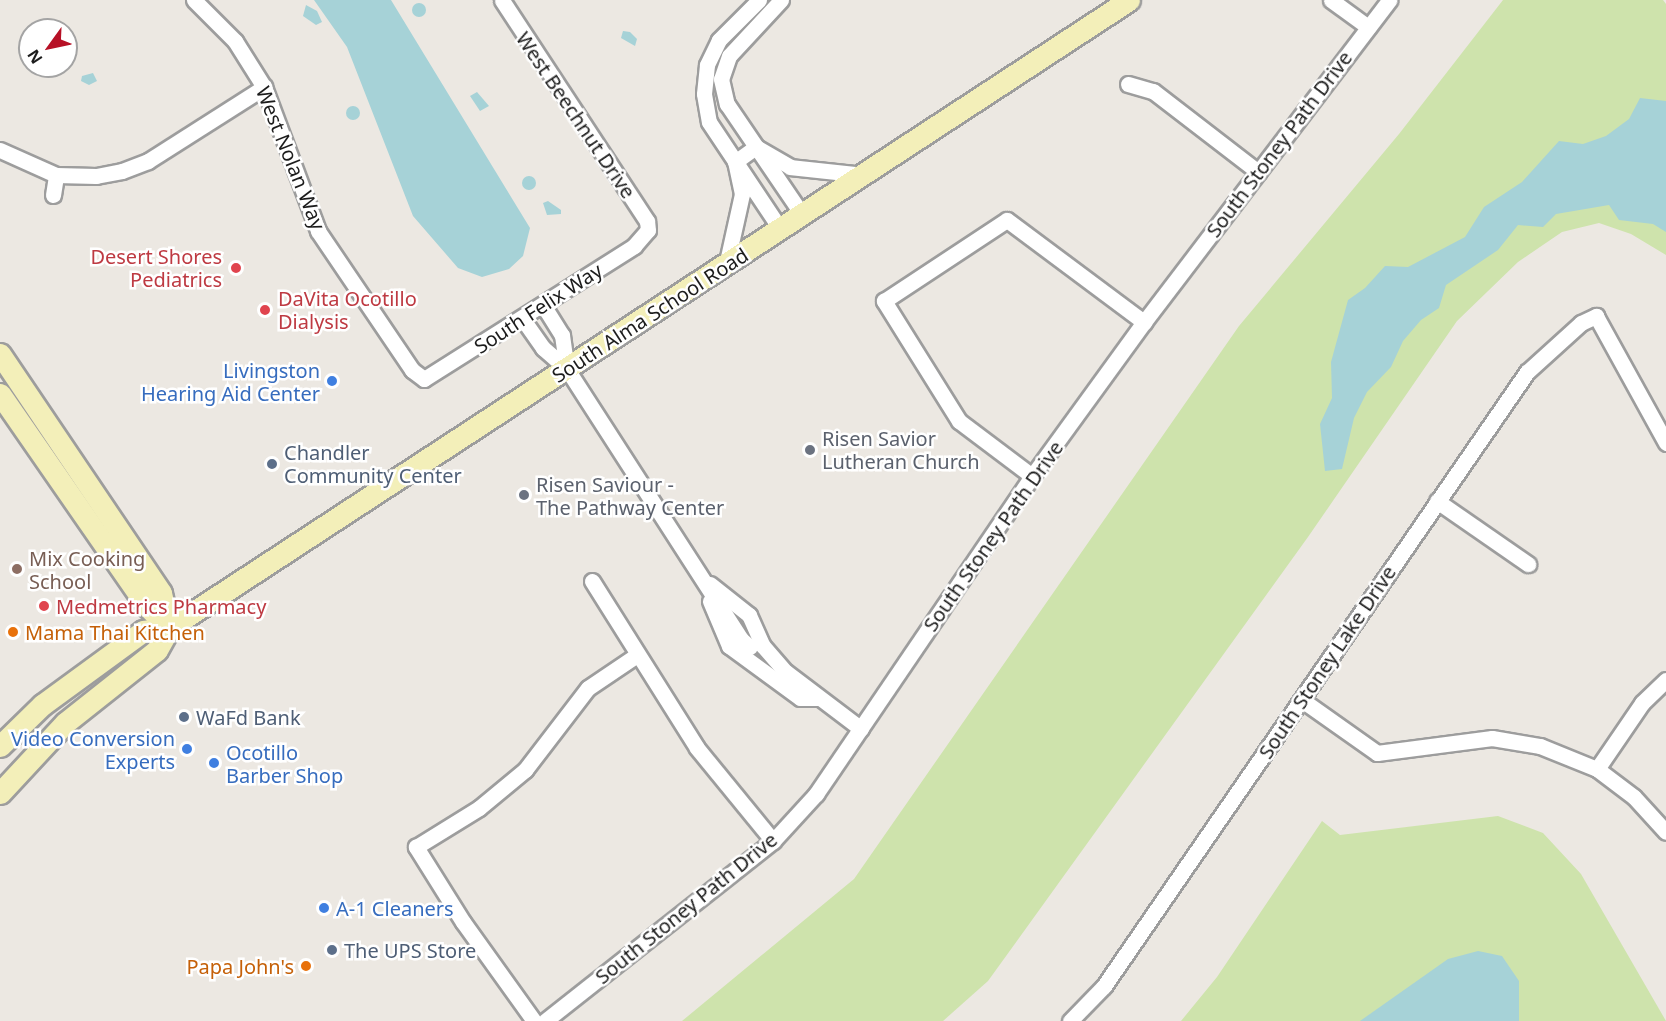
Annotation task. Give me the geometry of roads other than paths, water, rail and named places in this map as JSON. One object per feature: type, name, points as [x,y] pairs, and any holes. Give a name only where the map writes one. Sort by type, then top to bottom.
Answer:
[{"type":"main road","name":"South Alma School Road","points":[[0,746],[42,705],[143,631],[169,628],[726,266],[1129,0]]},
{"type":"main road","points":[[0,354],[161,593],[169,628]]},
{"type":"main road","points":[[0,394],[147,606],[169,628]]},
{"type":"main road","name":"South Alma School Road","points":[[0,794],[65,723],[157,650],[169,628]]},
{"type":"street","name":"West Nolan Way","points":[[194,0],[235,41],[264,87],[318,231],[412,370],[424,379]]},
{"type":"street","name":"West Beechnut Drive","points":[[502,0],[647,221],[648,230]]},
{"type":"street","points":[[759,0],[719,40],[707,64],[706,105],[709,123],[781,230]]},
{"type":"street","points":[[781,0],[729,56],[722,79],[726,98],[802,216]]},
{"type":"street","points":[[1331,0],[1368,27]]},
{"type":"street","name":"South Stoney Path Drive","points":[[545,1021],[773,841],[816,794],[1032,476],[1144,322],[1389,0]]},
{"type":"street","points":[[1128,84],[1153,91],[1258,171]]},
{"type":"street","points":[[0,150],[57,175],[96,176],[148,161],[264,87]]},
{"type":"street","points":[[706,105],[726,98]]},
{"type":"street","points":[[735,162],[756,147]]},
{"type":"street","points":[[756,147],[790,167],[864,175]]},
{"type":"street","points":[[726,266],[742,194],[735,162]]},
{"type":"street","points":[[53,195],[57,175]]},
{"type":"street","points":[[1032,476],[959,421],[884,301],[1007,220],[1144,322]]},
{"type":"street","name":"South Felix Way","points":[[424,379],[634,246],[648,230]]},
{"type":"street","points":[[543,305],[562,335],[567,369]]},
{"type":"street","name":"South Stoney Lake Drive","points":[[1070,1021],[1104,986],[1527,372],[1581,323],[1596,316],[1666,443]]},
{"type":"street","points":[[522,318],[543,348],[567,369],[705,581],[752,648],[759,666],[800,698],[818,699]]},
{"type":"street","points":[[1437,501],[1528,564]]},
{"type":"street","points":[[592,581],[636,655],[697,748],[773,841]]},
{"type":"street","points":[[752,648],[861,729]]},
{"type":"street","points":[[534,1021],[463,922],[416,847],[479,808],[525,770],[588,688],[636,655]]},
{"type":"street","points":[[1597,769],[1642,702],[1666,680]]},
{"type":"street","points":[[1302,700],[1377,753],[1492,738],[1540,746],[1597,769],[1634,797],[1666,832]]},
{"type":"water","points":[[314,0],[391,0],[530,228],[523,256],[509,269],[482,277],[458,268],[413,216],[347,47]]},
{"type":"water","points":[[419,3],[424,5],[426,10],[424,15],[419,17],[414,15],[412,10],[414,5]]},
{"type":"water","points":[[306,5],[317,11],[322,22],[316,25],[303,16]]},
{"type":"water","points":[[623,31],[630,32],[637,39],[635,46],[621,38]]},
{"type":"water","points":[[93,73],[97,81],[89,85],[81,81],[82,76]]},
{"type":"water","points":[[477,92],[489,106],[480,111],[470,96]]},
{"type":"water","points":[[1640,98],[1666,101],[1666,232],[1653,224],[1619,220],[1609,205],[1556,214],[1543,227],[1518,225],[1498,250],[1446,285],[1439,308],[1421,320],[1403,341],[1391,367],[1367,392],[1354,418],[1342,469],[1325,471],[1320,424],[1332,398],[1331,362],[1348,300],[1365,288],[1385,266],[1408,267],[1465,237],[1484,207],[1522,182],[1559,141],[1583,144],[1606,136],[1629,119]]},
{"type":"water","points":[[353,106],[358,108],[360,113],[358,118],[353,120],[348,118],[346,113],[348,108]]},
{"type":"water","points":[[529,176],[534,178],[536,183],[534,188],[529,190],[524,188],[522,183],[524,178]]},
{"type":"water","points":[[548,201],[561,210],[561,214],[547,215],[543,203]]},
{"type":"water","points":[[1478,951],[1502,956],[1519,981],[1519,1021],[1360,1021],[1448,959]]},
{"type":"place","name":"Desert Shores Pediatrics","points":[[236,268]]},
{"type":"place","name":"DaVita Ocotillo Dialysis","points":[[265,310]]},
{"type":"place","name":"Livingston Hearing Aid Center","points":[[332,381]]},
{"type":"place","name":"Risen Savior Lutheran Church","points":[[810,450]]},
{"type":"place","name":"Chandler Community Center","points":[[272,464]]},
{"type":"place","name":"Risen Saviour - The Pathway Center","points":[[524,495]]},
{"type":"place","name":"Mix Cooking School","points":[[17,569]]},
{"type":"place","name":"Medmetrics Pharmacy","points":[[44,606]]},
{"type":"place","name":"Mama Thai Kitchen","points":[[13,632]]},
{"type":"place","name":"WaFd Bank","points":[[184,717]]},
{"type":"place","name":"Video Conversion Experts","points":[[187,749]]},
{"type":"place","name":"Ocotillo Barber Shop","points":[[214,763]]},
{"type":"place","name":"A-1 Cleaners","points":[[324,908]]},
{"type":"place","name":"The UPS Store","points":[[332,950]]},
{"type":"place","name":"Papa John's","points":[[306,966]]}]
